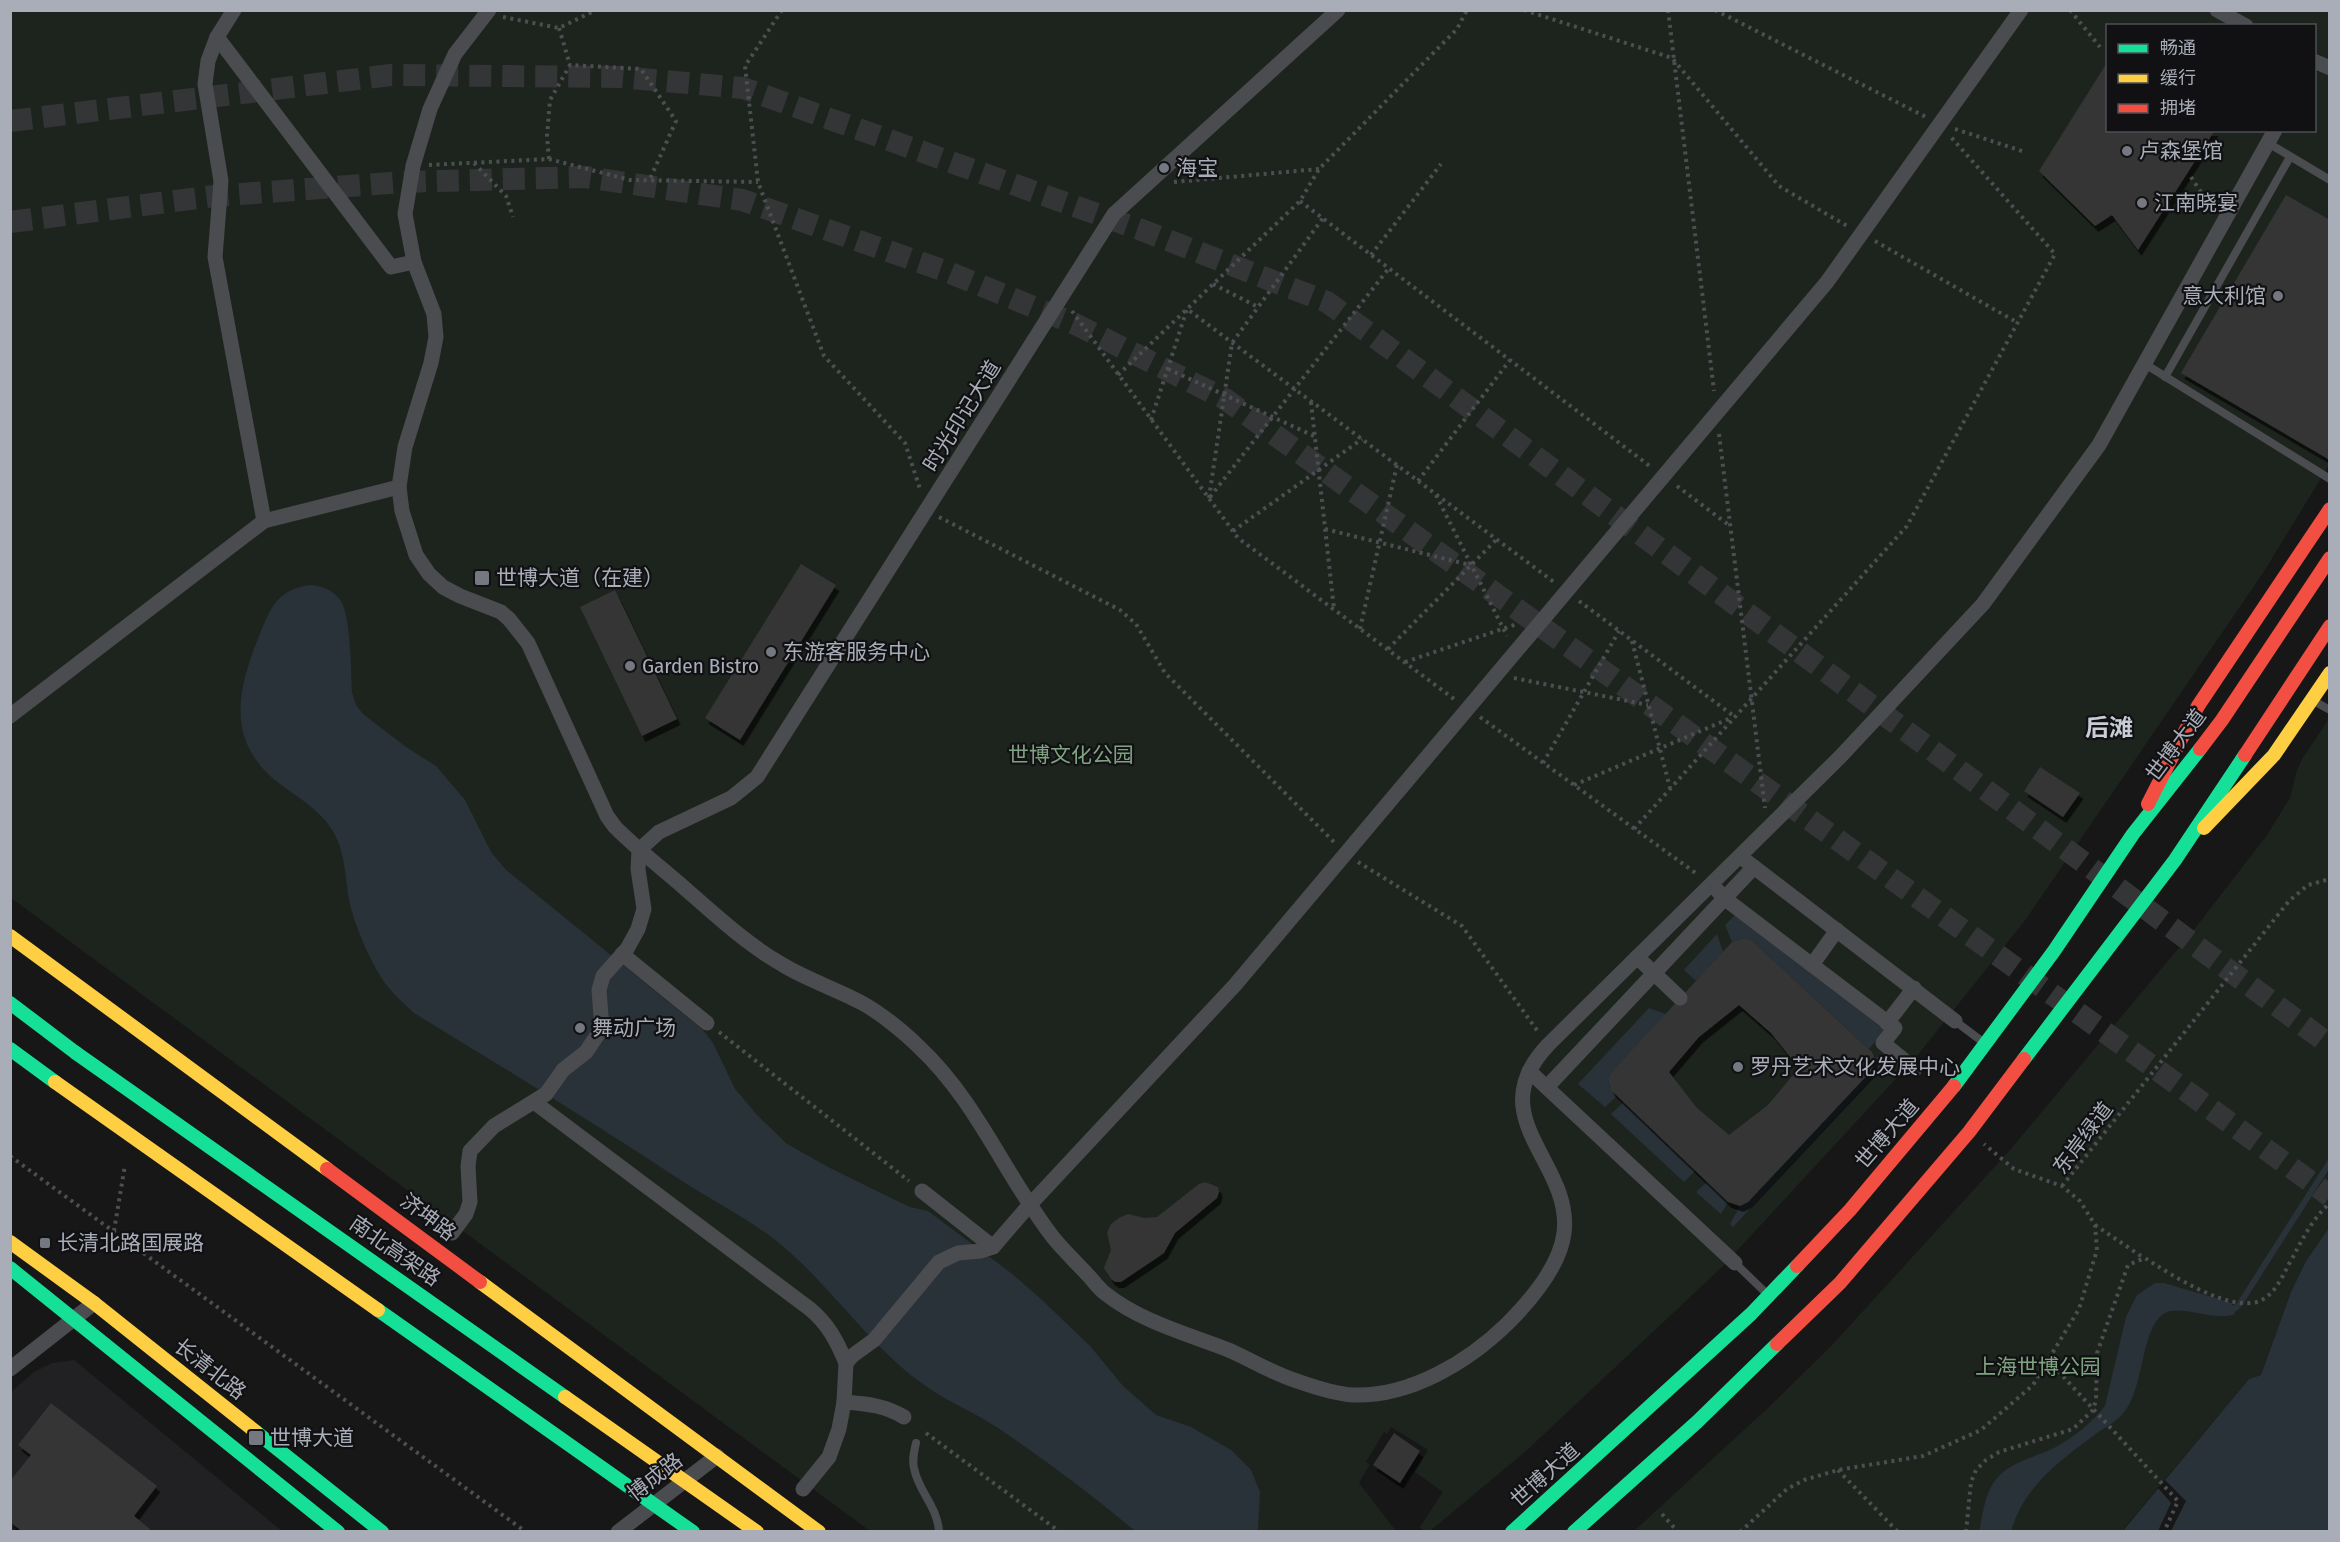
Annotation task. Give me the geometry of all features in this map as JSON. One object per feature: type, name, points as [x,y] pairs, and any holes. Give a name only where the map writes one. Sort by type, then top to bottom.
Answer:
[{"type":"main road","points":[[2133,834],[2198,706],[2330,509]]},
{"type":"main road","name":"世博大道","points":[[1512,1532],[1650,1408],[1769,1296],[1850,1210],[1938,1106],[2054,951],[2133,834],[2222,720],[2330,558]]},
{"type":"main road","points":[[1574,1532],[1698,1422],[1832,1291],[1969,1132],[2175,860],[2330,626]]},
{"type":"main road","points":[[2175,860],[2274,755],[2330,673]]},
{"type":"main road","name":"济坤路","points":[[10,936],[819,1532]]},
{"type":"main road","name":"南北高架路","points":[[10,1003],[76,1053],[757,1532]]},
{"type":"main road","points":[[10,1049],[693,1532]]},
{"type":"main road","name":"长清北路","points":[[10,1242],[94,1303],[382,1532]]},
{"type":"main road","points":[[10,1268],[75,1318],[338,1532]]},
{"type":"street","points":[[234,10],[217,38],[208,62],[205,84],[221,181],[215,257],[264,521]]},
{"type":"street","name":"时光印记大道","points":[[639,850],[659,832],[731,798],[757,777],[1114,214],[1338,10]]},
{"type":"street","points":[[846,1363],[874,1340],[939,1262],[958,1253],[981,1251],[993,1247],[1030,1204],[1235,985],[1827,282],[2021,10]]},
{"type":"street","points":[[2217,10],[2242,24]]},
{"type":"street","points":[[488,12],[455,54],[430,109],[413,166],[405,214],[414,262],[434,314],[435,337],[431,363],[405,447],[399,487],[402,511],[416,555],[443,587],[501,612],[528,643],[607,816],[615,827],[726,924],[782,965],[865,1004],[919,1047],[955,1087],[1053,1237],[1106,1294],[1155,1323],[1231,1352],[1294,1381],[1353,1395],[1376,1393],[1412,1385],[1446,1370],[1482,1346],[1509,1322],[1530,1297],[1554,1263],[1564,1233],[1563,1209],[1555,1186],[1526,1124],[1523,1091],[1529,1071],[1548,1045],[1840,757],[1983,604],[2099,446],[2271,137]]},
{"type":"street","points":[[217,38],[391,267],[414,262]]},
{"type":"street","points":[[2316,62],[2330,68]]},
{"type":"street","points":[[10,716],[264,521],[399,487]]},
{"type":"street","points":[[452,1233],[466,1214],[470,1202],[468,1166],[470,1151],[494,1126],[546,1094],[563,1070],[586,1052],[602,1028],[599,990],[603,976],[622,954],[638,929],[644,909],[638,869],[639,850]]},
{"type":"street","points":[[1738,856],[1955,1021]]},
{"type":"street","points":[[1547,1087],[1754,867]]},
{"type":"street","points":[[1710,884],[1724,898],[1895,1028],[1883,1043],[1915,1069]]},
{"type":"street","points":[[1812,965],[1837,930]]},
{"type":"street","points":[[622,954],[707,1023]]},
{"type":"street","points":[[1637,957],[1680,998]]},
{"type":"street","points":[[1887,1023],[1914,988]]},
{"type":"street","points":[[1529,1071],[1735,1263]]},
{"type":"street","points":[[534,1102],[824,1321],[835,1338],[846,1363],[844,1402],[839,1429],[829,1456],[803,1489]]},
{"type":"street","points":[[921,1191],[993,1247]]},
{"type":"street","points":[[10,1369],[94,1303]]},
{"type":"street","points":[[844,1402],[873,1404],[889,1408],[904,1417]]},
{"type":"street","name":"博成路","points":[[618,1532],[717,1456]]},
{"type":"lane","points":[[2271,137],[2290,157],[2330,180]]},
{"type":"lane","points":[[2165,377],[2290,157]]},
{"type":"lane","points":[[2145,364],[2330,479]]},
{"type":"lane","points":[[2312,700],[2330,710]]},
{"type":"lane","points":[[1955,1021],[1985,1043]]},
{"type":"lane","points":[[1735,1263],[1769,1296]]},
{"type":"lane","points":[[916,1443],[914,1471],[938,1517],[939,1532]]},
{"type":"path","points":[[488,12],[559,28],[596,10]]},
{"type":"path","points":[[782,10],[745,66],[758,182],[824,356],[905,444],[927,511],[1120,610],[1136,624],[1165,674],[1345,854],[1462,926],[1548,1045]]},
{"type":"path","points":[[1118,375],[1300,201],[1319,169],[1457,29],[1467,10]]},
{"type":"path","points":[[1524,10],[1672,58],[1779,186],[2018,323]]},
{"type":"path","points":[[1715,10],[1940,124],[2025,152]]},
{"type":"path","points":[[2070,10],[2100,47]]},
{"type":"path","points":[[549,159],[547,136],[550,100],[570,65],[559,28]]},
{"type":"path","points":[[570,65],[641,69],[676,121],[649,181]]},
{"type":"path","points":[[1634,829],[1907,526],[2055,254],[1940,124]]},
{"type":"path","points":[[413,166],[549,159],[630,180],[758,182]]},
{"type":"path","points":[[474,163],[506,196],[513,217]]},
{"type":"path","points":[[1371,255],[1441,164]]},
{"type":"path","points":[[1146,184],[1319,169]]},
{"type":"path","points":[[2191,177],[2222,225]]},
{"type":"path","points":[[1300,201],[1730,526]]},
{"type":"path","points":[[1209,499],[1233,343],[1323,218]]},
{"type":"path","points":[[1209,499],[1389,268]]},
{"type":"path","points":[[1213,284],[1258,307]]},
{"type":"path","points":[[1061,297],[1238,538],[1468,709],[1710,884]]},
{"type":"path","points":[[1187,309],[1735,717]]},
{"type":"path","points":[[1152,420],[1187,309]]},
{"type":"path","points":[[1418,481],[1510,360]]},
{"type":"path","points":[[1168,369],[1315,437]]},
{"type":"path","points":[[1311,401],[1334,609]]},
{"type":"path","points":[[1233,531],[1362,439]]},
{"type":"path","points":[[1360,629],[1397,465]]},
{"type":"path","points":[[1436,494],[1515,653]]},
{"type":"path","points":[[1325,529],[1471,566]]},
{"type":"path","points":[[1388,649],[1497,539]]},
{"type":"path","points":[[1405,662],[1521,622]]},
{"type":"path","points":[[1543,763],[1619,631]]},
{"type":"path","points":[[1631,639],[1670,788]]},
{"type":"path","points":[[1497,675],[1648,705]]},
{"type":"path","points":[[1574,785],[1735,717]]},
{"type":"path","name":"东岸绿道","points":[[2096,1226],[2080,1201],[2062,1186],[2289,901],[2308,885],[2330,879]]},
{"type":"path","points":[[707,1023],[921,1191]]},
{"type":"path","points":[[1969,1132],[2014,1169],[2062,1186]]},
{"type":"path","points":[[10,1156],[526,1532]]},
{"type":"path","points":[[114,1231],[125,1165]]},
{"type":"path","points":[[2096,1226],[2145,1258],[2208,1292],[2237,1303],[2261,1300],[2275,1290],[2316,1215],[2330,1203]]},
{"type":"path","points":[[1740,1532],[1787,1489],[1804,1480],[1838,1470],[1923,1455],[1981,1430],[2033,1385],[2079,1309],[2097,1250],[2096,1226]]},
{"type":"path","points":[[1966,1532],[1971,1482],[1976,1470],[1986,1460],[1999,1452],[2073,1428],[2095,1412],[2097,1353],[2128,1265],[2145,1258]]},
{"type":"path","points":[[2048,1360],[2178,1500],[2164,1532]]},
{"type":"path","points":[[904,1417],[1060,1532]]},
{"type":"path","points":[[1838,1470],[1898,1532]]},
{"type":"path","points":[[1662,1514],[1678,1532]]},
{"type":"shaded area","points":[[310,585],[329,590],[342,603],[347,622],[352,693],[356,705],[363,714],[406,747],[436,766],[465,800],[491,852],[506,870],[703,1030],[713,1043],[735,1089],[758,1116],[787,1144],[891,1198],[910,1207],[928,1211],[1011,1273],[1042,1300],[1090,1346],[1123,1386],[1156,1415],[1191,1427],[1231,1450],[1251,1470],[1260,1492],[1256,1531],[1135,1531],[1018,1442],[992,1424],[936,1393],[906,1371],[867,1334],[794,1256],[763,1231],[414,1013],[397,997],[376,969],[360,936],[350,904],[341,850],[334,833],[317,812],[262,768],[250,751],[243,733],[241,696],[245,676],[267,616],[283,596],[299,587]]},
{"type":"shaded area","points":[[1735,915],[1885,1030],[1869,1049],[1751,940],[1745,938],[1732,942],[1725,925]]},
{"type":"shaded area","points":[[1717,934],[1723,952],[1696,981],[1684,970]]},
{"type":"shaded area","points":[[1649,1008],[1666,1014],[1610,1074],[1609,1086],[1617,1096],[1605,1107],[1578,1084]]},
{"type":"shaded area","points":[[1880,1054],[1888,1061],[1733,1227],[1730,1224],[1740,1206],[1748,1202],[1872,1070],[1875,1059]]},
{"type":"shaded area","points":[[1624,1102],[1695,1171],[1684,1182],[1611,1114]]},
{"type":"shaded area","points":[[1707,1182],[1728,1202],[1721,1214],[1696,1192]]},
{"type":"shaded area","points":[[2329,1228],[2329,1531],[2122,1532],[2249,1379],[2261,1375],[2291,1292],[2306,1261]]},
{"type":"shaded area","points":[[2155,1283],[2164,1283],[2232,1303],[2235,1314],[2217,1316],[2178,1310],[2163,1314],[2150,1332],[2136,1388],[2122,1415],[2043,1477],[2024,1501],[2011,1531],[1979,1531],[1988,1493],[2000,1475],[2021,1461],[2068,1440],[2105,1406],[2126,1317],[2137,1295]]},
{"type":"shaded area","points":[[74,1360],[282,1531],[11,1532],[11,1392],[34,1372],[52,1363]]},
{"type":"green space","name":"世博文化公园","points":[[10,11],[2329,11],[2329,465],[2265,570],[2026,919],[1917,1056],[1721,1268],[1526,1451],[1430,1531],[1424,1531],[1420,1527],[1443,1492],[1415,1472],[1428,1450],[1391,1427],[1387,1434],[1384,1432],[1366,1462],[1370,1464],[1359,1483],[1396,1531],[870,1531],[11,898]]},
{"type":"green space","name":"上海世博公园","points":[[2329,719],[2329,1228],[2306,1261],[2291,1292],[2261,1375],[2249,1379],[2122,1531],[1633,1532],[1769,1407],[1834,1343],[2010,1150],[2193,931],[2267,835],[2290,798],[2302,759]]},
{"type":"pier","points":[[2165,1480],[2186,1501],[2171,1531],[2158,1531],[2171,1503],[2158,1488]]},
{"type":"building","name":"卢森堡馆","points":[[2106,64],[2106,132],[2214,132],[2138,250],[2112,215],[2095,226],[2039,171]]},
{"type":"building","name":"意大利馆","points":[[2286,195],[2330,220],[2328,459],[2181,373]]},
{"type":"building","name":"东游客服务中心","points":[[801,564],[836,585],[740,740],[705,718]]},
{"type":"building","name":"Garden Bistro","points":[[615,590],[677,719],[642,736],[580,607]]},
{"type":"building","points":[[2040,767],[2080,793],[2063,817],[2024,791]]},
{"type":"building","points":[[1745,938],[1751,940],[1872,1052],[1875,1059],[1872,1070],[1748,1202],[1740,1206],[1728,1202],[1611,1090],[1608,1079],[1610,1074],[1732,942]],"holes":[[[1739,1005],[1771,1033],[1799,1068],[1768,1105],[1729,1135],[1697,1108],[1669,1072],[1699,1037]]]},
{"type":"building","points":[[1205,1182],[1218,1187],[1217,1198],[1175,1233],[1164,1253],[1121,1282],[1111,1279],[1104,1268],[1111,1250],[1107,1233],[1111,1224],[1128,1214],[1144,1218],[1157,1217],[1199,1184]]},
{"type":"building","points":[[51,1403],[157,1486],[134,1516],[150,1529],[148,1532],[23,1532],[10,1522],[10,1481],[31,1455],[18,1445]]},
{"type":"building","points":[[1394,1433],[1420,1451],[1400,1483],[1373,1465]]},
{"type":"waterway","points":[[2227,1308],[2234,1309],[2239,1305],[2330,1162]]},
{"type":"tunnel","points":[[10,121],[391,75],[620,77],[743,88],[1139,229],[1327,302],[2330,1045]]},
{"type":"tunnel","points":[[10,222],[214,196],[403,182],[585,177],[742,200],[948,272],[1075,324],[1225,399],[2330,1196]]},
{"type":"traffic: fast","points":[[1954,1086],[2054,951],[2133,834],[2200,749]]},
{"type":"traffic: fast","points":[[2024,1059],[2175,860],[2245,755]]},
{"type":"traffic: fast","points":[[10,1003],[76,1053]]},
{"type":"traffic: fast","points":[[10,1049],[55,1082]]},
{"type":"traffic: fast","points":[[76,1053],[565,1397]]},
{"type":"traffic: fast","points":[[1512,1532],[1751,1314],[1797,1266]]},
{"type":"traffic: fast","points":[[10,1268],[338,1532]]},
{"type":"traffic: fast","points":[[378,1310],[693,1532]]},
{"type":"traffic: fast","points":[[1574,1532],[1697,1422],[1777,1344]]},
{"type":"traffic: fast","points":[[256,1432],[382,1532]]},
{"type":"traffic: slow","points":[[2204,828],[2274,755],[2330,673]]},
{"type":"traffic: slow","points":[[10,936],[327,1169]]},
{"type":"traffic: slow","points":[[55,1082],[378,1310]]},
{"type":"traffic: slow","points":[[10,1242],[94,1303],[256,1432]]},
{"type":"traffic: slow","points":[[480,1282],[819,1532]]},
{"type":"traffic: slow","points":[[565,1397],[757,1532]]},
{"type":"traffic: jam","points":[[2148,804],[2198,706],[2330,509]]},
{"type":"traffic: jam","points":[[2200,749],[2222,720],[2330,558]]},
{"type":"traffic: jam","points":[[2245,755],[2330,626]]},
{"type":"traffic: jam","points":[[1777,1344],[1840,1283],[1969,1132],[2024,1059]]},
{"type":"traffic: jam","points":[[1797,1266],[1850,1210],[1954,1086]]},
{"type":"traffic: jam","points":[[327,1169],[480,1282]]},
{"type":"place","name":"卢森堡馆","points":[[2127,151]]},
{"type":"place","name":"海宝","points":[[1164,168]]},
{"type":"place","name":"江南晓宴","points":[[2142,203]]},
{"type":"place","name":"意大利馆","points":[[2278,296]]},
{"type":"place","name":"世博大道（在建）","points":[[482,578]]},
{"type":"place","name":"东游客服务中心","points":[[771,652]]},
{"type":"place","name":"Garden Bistro","points":[[630,666]]},
{"type":"place","name":"舞动广场","points":[[580,1028]]},
{"type":"place","name":"罗丹艺术文化发展中心","points":[[1738,1067]]},
{"type":"place","name":"长清北路国展路","points":[[45,1243]]},
{"type":"place","name":"世博大道","points":[[256,1438]]},
{"type":"district","name":"后滩","points":[[2109,728]]}]
